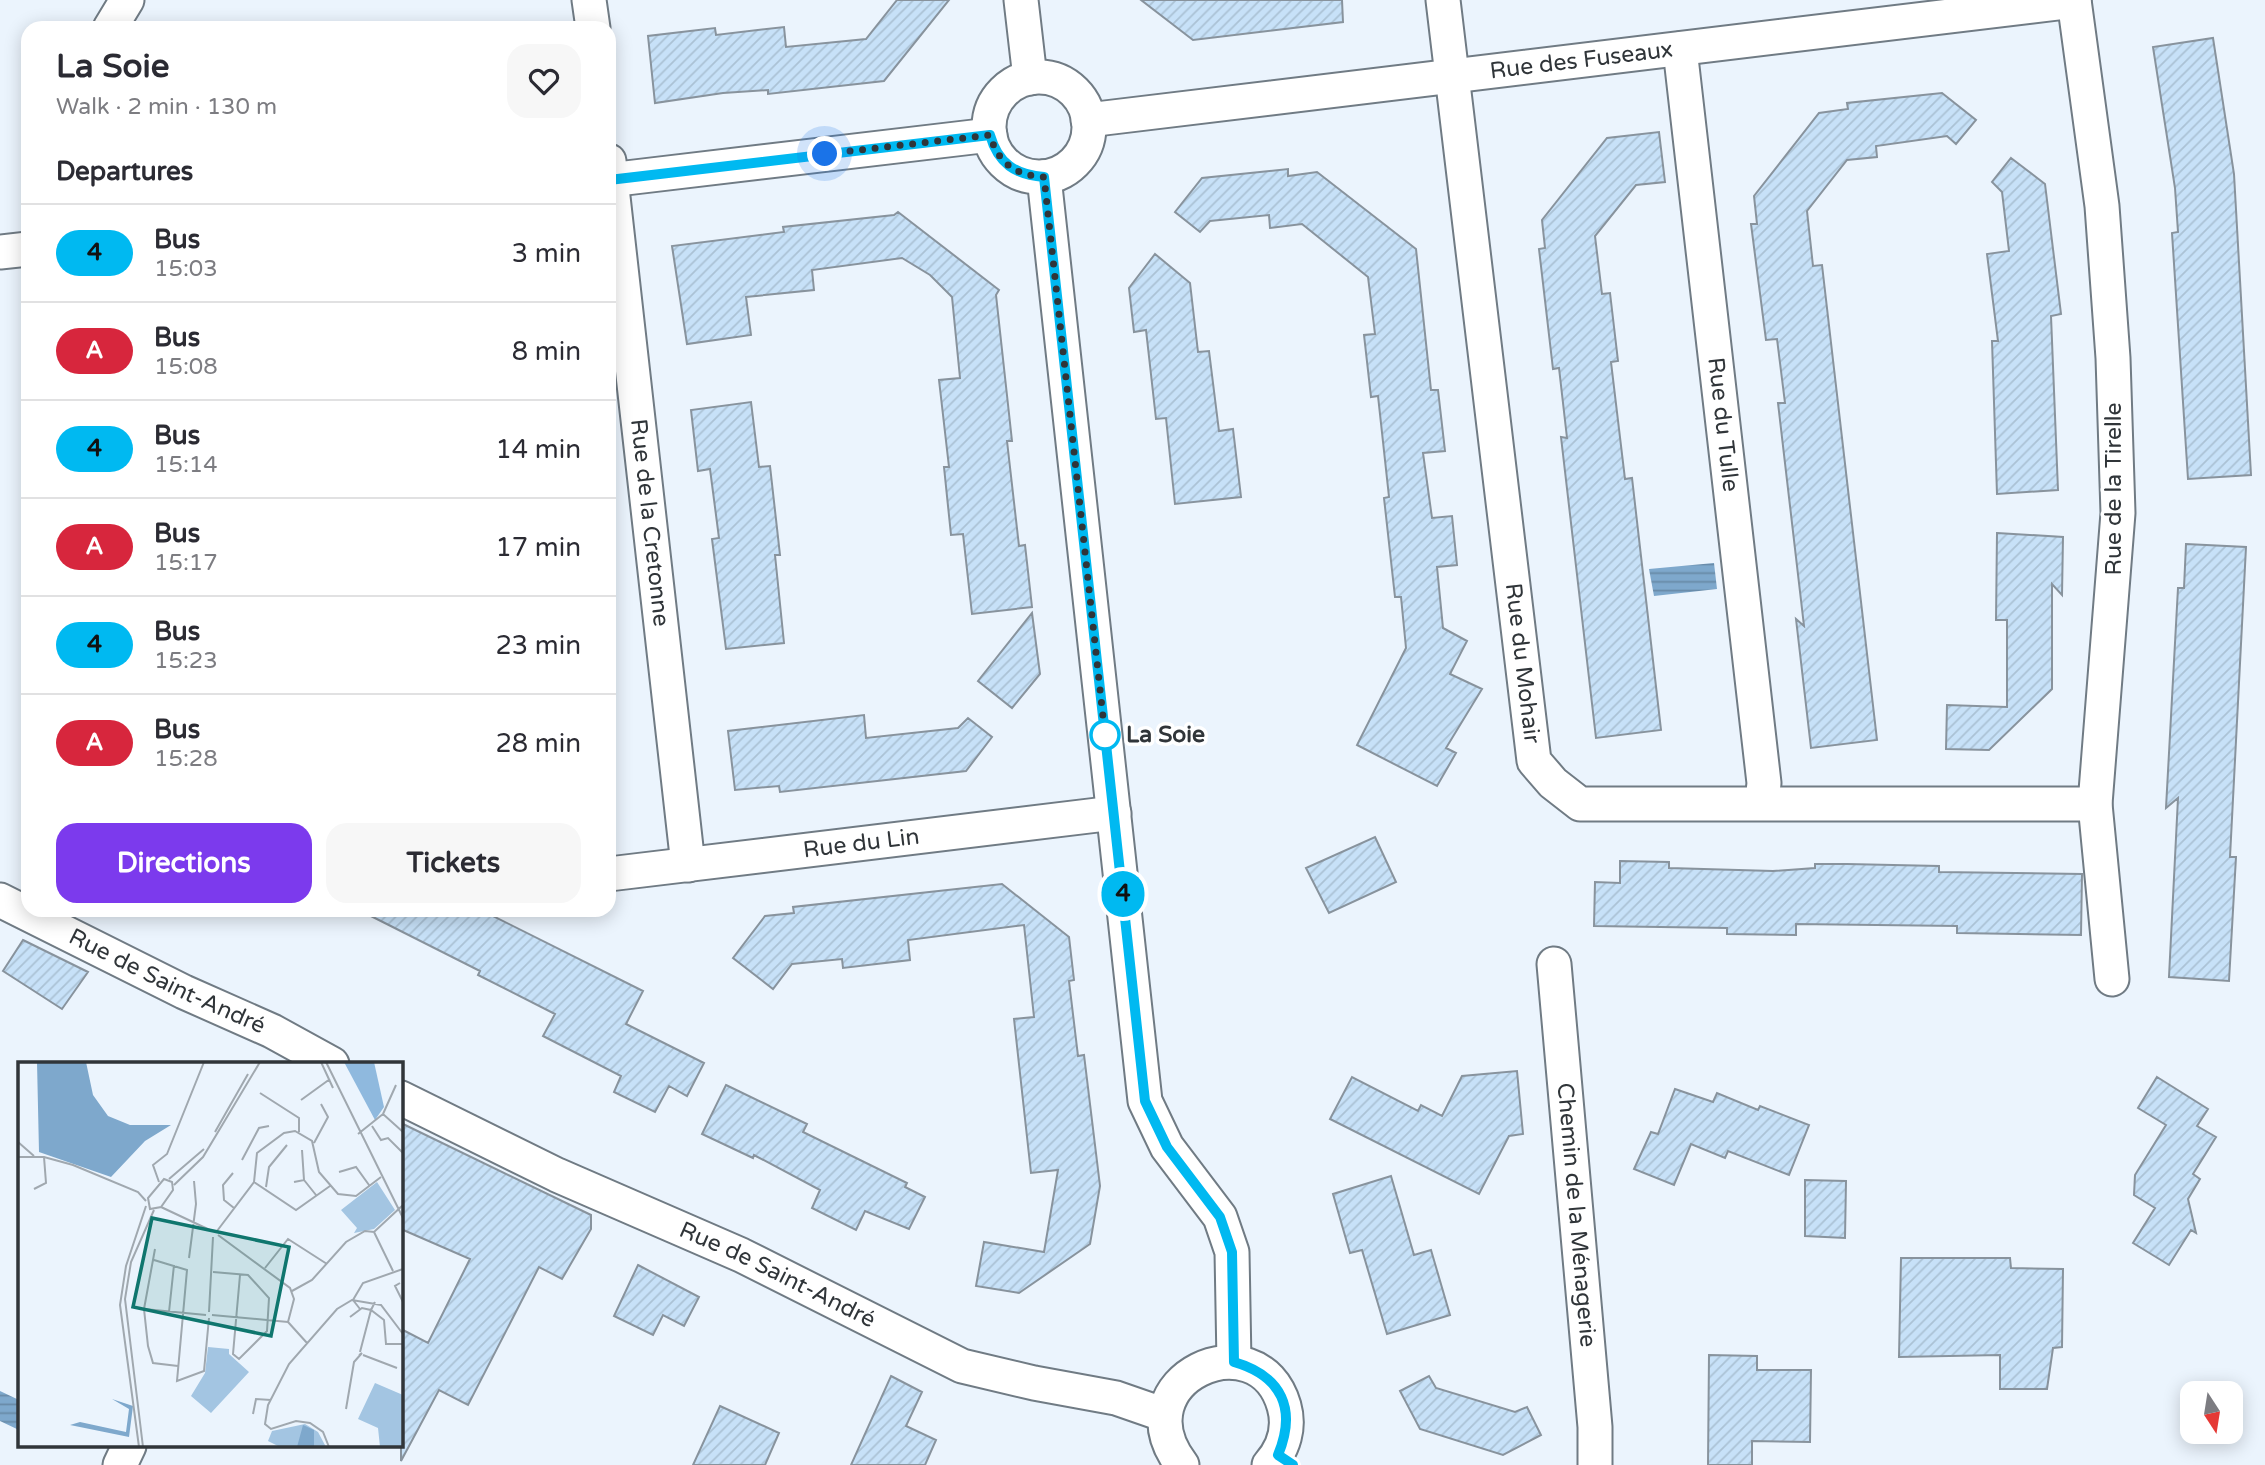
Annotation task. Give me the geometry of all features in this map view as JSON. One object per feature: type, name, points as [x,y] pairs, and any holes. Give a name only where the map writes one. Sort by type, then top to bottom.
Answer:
[{"type":"street","points":[[114,21],[127,0]]},
{"type":"street","points":[[589,0],[592,21]]},
{"type":"street","points":[[1021,0],[1030,78]]},
{"type":"street","name":"Rue du Mohair","points":[[1443,0],[1534,761],[1553,783],[1580,804],[2095,804]]},
{"type":"street","name":"Rue des Fuseaux","points":[[1088,120],[2074,1]]},
{"type":"street","name":"Rue de la Tirelle","points":[[2074,1],[2102,206],[2113,358],[2118,513],[2095,804],[2112,979]]},
{"type":"street","name":"Rue du Tulle","points":[[1680,49],[1764,783],[1762,802]]},
{"type":"street","points":[[1030,78],[1046,78],[1068,87],[1084,104],[1088,120],[1088,136],[1078,157],[1060,172],[1044,177],[1015,171],[994,149],[990,135],[990,119],[999,99],[1015,83],[1030,78]]},
{"type":"street","points":[[616,172],[990,135]]},
{"type":"street","points":[[1044,177],[1145,1101],[1167,1147],[1220,1217],[1232,1252],[1234,1362]]},
{"type":"street","name":"Rue de la Cretonne","points":[[616,226],[688,865]]},
{"type":"street","points":[[0,252],[21,250]]},
{"type":"street","name":"Rue du Lin","points":[[616,873],[1114,813]]},
{"type":"street","name":"Rue de Saint-André","points":[[0,900],[21,910]]},
{"type":"street","name":"Rue de Saint-André","points":[[34,917],[325,1062]]},
{"type":"street","name":"Chemin de la Ménagerie","points":[[1554,964],[1595,1427],[1595,1465]]},
{"type":"street","name":"Rue de Saint-André","points":[[402,1098],[557,1175],[741,1255],[962,1366],[1116,1398],[1165,1415]]},
{"type":"street","points":[[1182,1465],[1172,1451],[1166,1434],[1165,1415],[1171,1396],[1189,1375],[1214,1363],[1234,1362],[1253,1368],[1270,1380],[1281,1396],[1287,1416],[1280,1462]]},
{"type":"street","points":[[120,1465],[129,1448]]},
{"type":"water","points":[[1714,563],[1717,589],[1654,596],[1649,569]]},
{"type":"water","points":[[0,1391],[18,1400],[18,1430],[0,1421]]},
{"type":"building","points":[[897,0],[949,0],[884,81],[768,94],[768,90],[723,93],[655,103],[648,36],[715,28],[716,35],[784,27],[786,47],[866,39]]},
{"type":"building","points":[[1141,0],[1342,0],[1343,22],[1193,40]]},
{"type":"building","points":[[2213,38],[2234,174],[2251,475],[2188,479],[2172,233],[2178,232],[2175,188],[2153,47]]},
{"type":"building","points":[[1942,93],[1976,120],[1956,144],[1947,136],[1876,146],[1877,157],[1847,160],[1807,211],[1813,266],[1822,265],[1877,740],[1811,748],[1796,619],[1804,626],[1778,403],[1785,403],[1777,339],[1766,340],[1751,224],[1757,224],[1754,196],[1819,113],[1848,109],[1847,103]]},
{"type":"building","points":[[1659,132],[1665,182],[1636,185],[1595,236],[1602,294],[1610,293],[1618,361],[1611,362],[1625,479],[1632,478],[1661,730],[1596,738],[1561,437],[1567,438],[1559,368],[1553,369],[1539,249],[1545,248],[1542,220],[1607,138]]},
{"type":"building","points":[[2011,158],[2045,184],[2061,314],[2051,316],[2058,490],[1997,494],[1992,341],[1998,341],[1987,254],[2009,251],[2002,192],[1992,182]]},
{"type":"building","points":[[1288,169],[1288,176],[1317,172],[1416,249],[1431,390],[1438,390],[1445,451],[1423,453],[1432,518],[1452,516],[1457,565],[1437,567],[1443,628],[1467,641],[1450,674],[1482,689],[1446,748],[1456,753],[1437,786],[1357,745],[1406,648],[1401,597],[1395,597],[1384,498],[1389,497],[1378,396],[1371,397],[1364,335],[1375,334],[1368,277],[1302,224],[1270,228],[1269,215],[1210,221],[1200,232],[1175,212],[1202,178]]},
{"type":"building","points":[[898,212],[999,290],[996,295],[1012,441],[1007,441],[1019,546],[1025,545],[1032,607],[972,614],[963,534],[951,535],[944,467],[949,467],[939,380],[960,378],[952,297],[930,275],[902,258],[812,270],[814,290],[746,297],[751,335],[687,344],[672,246],[784,232],[783,227],[894,215]]},
{"type":"building","points":[[1155,254],[1190,283],[1198,352],[1209,351],[1219,431],[1233,429],[1241,497],[1175,504],[1166,418],[1156,419],[1146,330],[1134,332],[1129,288]]},
{"type":"building","points":[[751,402],[759,467],[770,466],[780,555],[775,555],[784,643],[726,649],[712,539],[719,538],[710,469],[698,471],[691,410]]},
{"type":"building","points":[[1997,533],[2063,537],[2062,595],[2052,584],[2052,689],[1989,750],[1946,749],[1947,705],[2007,707],[2007,620],[1996,620]]},
{"type":"building","points":[[2186,544],[2246,547],[2230,857],[2236,857],[2229,981],[2169,977],[2178,798],[2166,808],[2178,588],[2184,588]]},
{"type":"building","points":[[1032,613],[1040,674],[1012,708],[978,681]]},
{"type":"building","points":[[864,715],[866,738],[958,728],[968,718],[992,737],[966,771],[780,792],[779,786],[735,790],[728,731]]},
{"type":"building","points":[[1375,837],[1396,882],[1329,913],[1306,868]]},
{"type":"building","points":[[1620,861],[1669,862],[1669,868],[1773,871],[1815,868],[1815,864],[1847,864],[1939,866],[1939,872],[2082,874],[2081,935],[1957,933],[1957,926],[1796,924],[1796,935],[1727,934],[1727,928],[1594,926],[1595,882],[1620,883]]},
{"type":"building","points":[[1002,884],[1069,937],[1074,980],[1069,981],[1078,1056],[1084,1055],[1100,1186],[1090,1244],[1019,1293],[976,1286],[984,1242],[1044,1252],[1058,1170],[1031,1173],[1014,1019],[1034,1017],[1024,925],[908,940],[910,960],[843,968],[842,959],[792,964],[773,989],[733,958],[765,916],[794,913],[793,907]]},
{"type":"building","points":[[373,917],[495,917],[643,991],[626,1024],[704,1063],[687,1096],[669,1086],[655,1112],[614,1092],[621,1076],[543,1036],[555,1014],[478,975],[480,971]]},
{"type":"building","points":[[23,940],[88,972],[62,1009],[3,971]]},
{"type":"building","points":[[1517,1071],[1523,1134],[1509,1136],[1479,1194],[1330,1119],[1352,1077],[1418,1111],[1421,1105],[1442,1116],[1462,1076]]},
{"type":"building","points":[[2157,1077],[2208,1109],[2197,1126],[2216,1137],[2193,1174],[2200,1179],[2188,1199],[2196,1233],[2191,1230],[2169,1265],[2133,1243],[2155,1208],[2134,1195],[2135,1175],[2166,1125],[2138,1108]]},
{"type":"building","points":[[726,1085],[807,1124],[803,1132],[907,1183],[905,1187],[925,1197],[909,1229],[865,1211],[856,1230],[812,1208],[820,1190],[754,1155],[753,1158],[702,1134]]},
{"type":"building","points":[[1675,1089],[1713,1102],[1717,1093],[1758,1110],[1760,1106],[1809,1125],[1789,1175],[1728,1151],[1725,1158],[1691,1144],[1674,1185],[1634,1169],[1651,1132],[1658,1134]]},
{"type":"building","points":[[402,1123],[591,1215],[591,1229],[562,1279],[539,1267],[468,1405],[439,1390],[401,1461],[402,1330],[428,1343],[470,1259],[402,1229]]},
{"type":"building","points":[[1391,1176],[1414,1255],[1431,1250],[1450,1315],[1387,1334],[1362,1250],[1350,1253],[1333,1194]]},
{"type":"building","points":[[1805,1180],[1846,1181],[1845,1238],[1805,1236]]},
{"type":"building","points":[[1901,1258],[2010,1258],[2011,1268],[2063,1269],[2062,1347],[2053,1348],[2047,1389],[2000,1389],[2000,1355],[1899,1357]]},
{"type":"building","points":[[638,1265],[699,1297],[684,1326],[663,1315],[653,1335],[614,1316]]},
{"type":"building","points":[[1709,1355],[1757,1356],[1757,1370],[1811,1370],[1810,1442],[1752,1441],[1752,1465],[1708,1465]]},
{"type":"building","points":[[891,1376],[922,1392],[906,1426],[936,1440],[925,1465],[851,1465]]},
{"type":"building","points":[[1429,1376],[1436,1388],[1515,1412],[1527,1407],[1541,1435],[1503,1455],[1420,1429],[1400,1391]]},
{"type":"building","points":[[720,1406],[779,1433],[765,1465],[693,1465]]},
{"type":"bus line","name":"4","points":[[616,179],[990,135],[994,149],[1003,162],[1015,171],[1044,177],[1145,1101],[1167,1147],[1220,1217],[1232,1252],[1235,1296],[1234,1362],[1253,1368],[1270,1380],[1281,1396],[1287,1416],[1286,1436],[1278,1455],[1293,1465]]},
{"type":"place","name":"La Soie","points":[[1105,735]]},
{"type":"route","points":[[825,154],[990,135],[994,149],[1003,162],[1015,171],[1044,177],[1105,735]]}]
